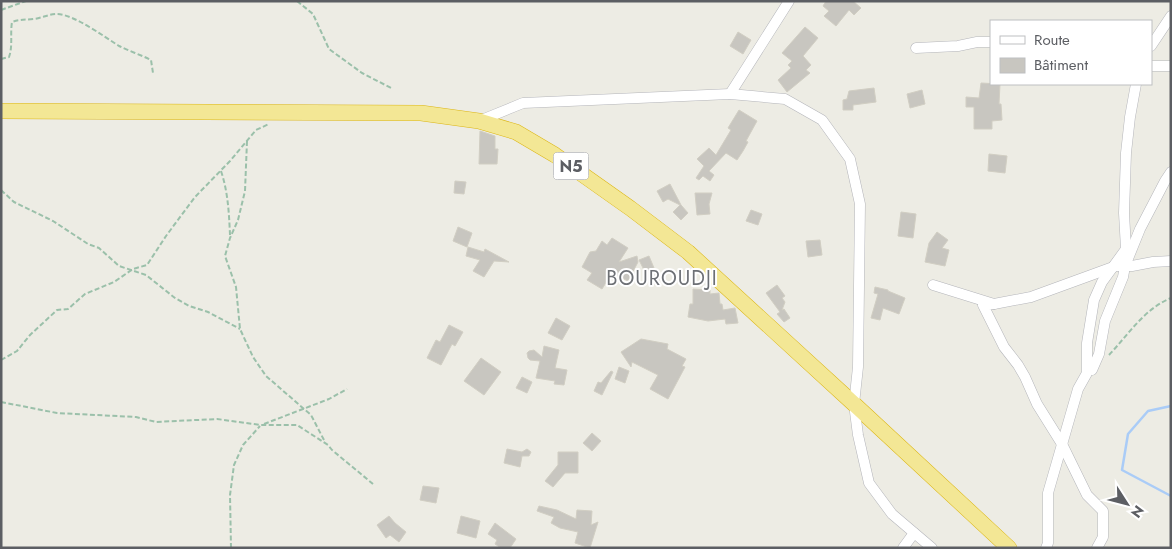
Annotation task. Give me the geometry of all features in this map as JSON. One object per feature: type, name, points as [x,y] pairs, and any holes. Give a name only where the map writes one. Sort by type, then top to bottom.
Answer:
[{"type":"highway","name":"N5","points":[[1,111],[421,113],[479,121],[516,132],[555,156],[630,208],[688,252],[1009,548]]},
{"type":"street","points":[[730,94],[789,1]]},
{"type":"street","points":[[1152,44],[1171,16]]},
{"type":"street","points":[[916,48],[990,42]]},
{"type":"street","points":[[1152,66],[1171,66]]},
{"type":"street","points":[[1046,548],[1048,542],[1048,493],[1078,390],[1087,373],[1087,342],[1094,300],[1102,282],[1126,249],[1124,213],[1126,153],[1136,85]]},
{"type":"street","points":[[479,121],[523,103],[730,94],[785,99],[822,120],[850,159],[860,204],[858,366],[854,404],[858,435],[869,483],[892,514],[932,548]]},
{"type":"street","points":[[1092,370],[1099,354],[1105,321],[1123,277],[1125,266],[1140,229],[1171,172]]},
{"type":"street","points":[[1097,548],[1102,537],[1103,511],[1088,495],[1062,444],[1037,404],[1018,364],[1004,347],[983,306],[1031,297],[1112,268],[1171,261]]},
{"type":"street","points":[[933,285],[994,304]]},
{"type":"street","points":[[903,548],[914,533]]},
{"type":"path","points":[[1,10],[26,1]]},
{"type":"path","points":[[296,1],[313,14],[329,49],[362,73],[393,89]]},
{"type":"path","points":[[1,59],[9,57],[12,50],[10,35],[12,22],[20,18],[27,20],[39,19],[47,15],[59,14],[100,32],[119,46],[151,60],[152,73]]},
{"type":"path","points":[[1,360],[17,351],[30,335],[57,310],[68,309],[85,294],[114,282],[133,269],[147,265],[152,261],[166,236],[195,197],[247,139],[256,130],[269,125],[289,113]]},
{"type":"path","points":[[247,139],[245,191],[238,220],[224,256],[236,287],[240,329],[253,357],[266,376],[311,414],[327,444]]},
{"type":"path","points":[[220,170],[225,185],[229,210],[230,238]]},
{"type":"path","points":[[1,190],[14,202],[53,221],[88,244],[99,248],[119,266],[133,269],[146,275],[182,302],[208,312],[240,329]]},
{"type":"path","points":[[1108,356],[1139,322],[1164,301],[1171,298]]},
{"type":"path","points":[[231,548],[230,495],[234,465],[243,445],[261,425],[329,399],[347,389]]},
{"type":"path","points":[[1,402],[57,413],[136,417],[156,422],[217,419],[261,425],[297,425],[327,444],[373,484]]},
{"type":"building","points":[[826,1],[853,1],[861,8],[854,15],[849,10],[836,26],[824,16],[829,11],[823,6]]},
{"type":"building","points":[[805,27],[818,38],[803,56],[811,65],[806,70],[810,73],[787,92],[778,80],[791,68],[788,65],[792,61],[782,53]]},
{"type":"building","points":[[738,32],[751,40],[743,54],[730,46]]},
{"type":"building","points":[[981,83],[1000,85],[999,104],[1001,104],[1002,120],[992,121],[992,129],[974,129],[974,107],[966,107],[966,97],[979,98]]},
{"type":"building","points":[[874,88],[876,102],[853,105],[853,110],[843,110],[843,100],[847,99],[849,91]]},
{"type":"building","points":[[922,90],[925,104],[910,108],[907,94]]},
{"type":"building","points":[[739,110],[757,121],[746,141],[748,142],[743,151],[737,160],[726,153],[709,171],[714,175],[710,181],[703,176],[699,180],[696,178],[704,166],[697,159],[709,148],[716,155],[731,130],[728,128]]},
{"type":"building","points":[[480,131],[495,136],[495,149],[498,149],[497,164],[479,164]]},
{"type":"building","points":[[989,154],[1007,156],[1005,173],[988,171]]},
{"type":"building","points":[[455,181],[466,182],[464,194],[454,193]]},
{"type":"building","points":[[670,184],[681,205],[688,213],[681,220],[673,212],[680,205],[668,199],[663,202],[657,191]]},
{"type":"building","points":[[695,193],[712,193],[709,204],[710,214],[697,215]]},
{"type":"building","points":[[751,210],[762,214],[758,225],[746,221]]},
{"type":"building","points":[[901,212],[916,214],[913,238],[898,236]]},
{"type":"building","points":[[458,227],[472,233],[467,247],[453,241]]},
{"type":"building","points":[[937,232],[948,240],[942,248],[949,250],[945,266],[925,262],[929,243]]},
{"type":"building","points":[[612,238],[628,248],[619,262],[637,256],[638,262],[628,281],[612,273],[602,289],[587,280],[592,273],[582,267],[590,252],[596,251],[602,241],[607,245]]},
{"type":"building","points":[[820,240],[822,255],[808,257],[806,241]]},
{"type":"building","points":[[468,247],[484,252],[485,249],[509,262],[494,261],[484,277],[473,271],[480,260],[466,256]]},
{"type":"building","points":[[649,256],[654,268],[645,272],[639,260]]},
{"type":"building","points":[[777,285],[785,296],[782,298],[785,302],[782,310],[784,309],[790,318],[784,322],[777,314],[780,312],[766,293]]},
{"type":"building","points":[[875,287],[888,290],[905,298],[899,314],[883,308],[880,320],[871,318],[878,294],[874,293]]},
{"type":"building","points":[[693,289],[710,290],[710,294],[719,293],[720,304],[722,304],[723,310],[735,308],[738,323],[726,324],[725,319],[708,321],[688,317],[690,304],[693,304]]},
{"type":"building","points":[[556,318],[570,326],[562,340],[548,333]]},
{"type":"building","points":[[449,325],[463,332],[455,346],[452,344],[441,365],[427,358],[436,340],[440,342]]},
{"type":"building","points":[[641,339],[668,344],[667,349],[686,359],[682,366],[685,367],[668,399],[650,389],[658,375],[632,362],[631,367],[621,352]]},
{"type":"building","points":[[544,346],[559,350],[555,368],[567,370],[564,385],[554,384],[555,381],[536,378],[540,361],[530,360],[527,353],[534,350],[542,357]]},
{"type":"building","points":[[481,358],[501,372],[484,395],[464,381]]},
{"type":"building","points":[[619,367],[629,371],[625,383],[615,379]]},
{"type":"building","points":[[611,371],[613,372],[602,395],[594,391],[598,382],[601,383]]},
{"type":"building","points":[[522,377],[532,382],[527,393],[516,388]]},
{"type":"building","points":[[592,433],[601,441],[592,451],[583,443]]},
{"type":"building","points":[[507,449],[522,452],[527,449],[531,452],[529,456],[522,456],[520,467],[504,463]]},
{"type":"building","points":[[558,452],[578,452],[578,473],[565,473],[553,487],[545,481],[558,465]]},
{"type":"building","points":[[423,486],[439,488],[436,503],[420,500]]},
{"type":"building","points":[[539,506],[557,510],[576,519],[577,510],[592,511],[591,525],[598,522],[590,548],[575,543],[578,532],[560,528],[551,523],[554,517],[537,511]]},
{"type":"building","points":[[389,516],[406,532],[399,542],[390,535],[386,538],[377,525]]},
{"type":"building","points":[[461,516],[480,521],[476,538],[457,533]]},
{"type":"building","points":[[495,523],[516,539],[510,548],[501,548],[495,544],[497,540],[488,534]]},
{"type":"waterway","points":[[1171,406],[1148,411],[1128,434],[1122,470],[1171,496]]},
{"type":"district","name":"BOUROUDJI","points":[[662,278]]}]
